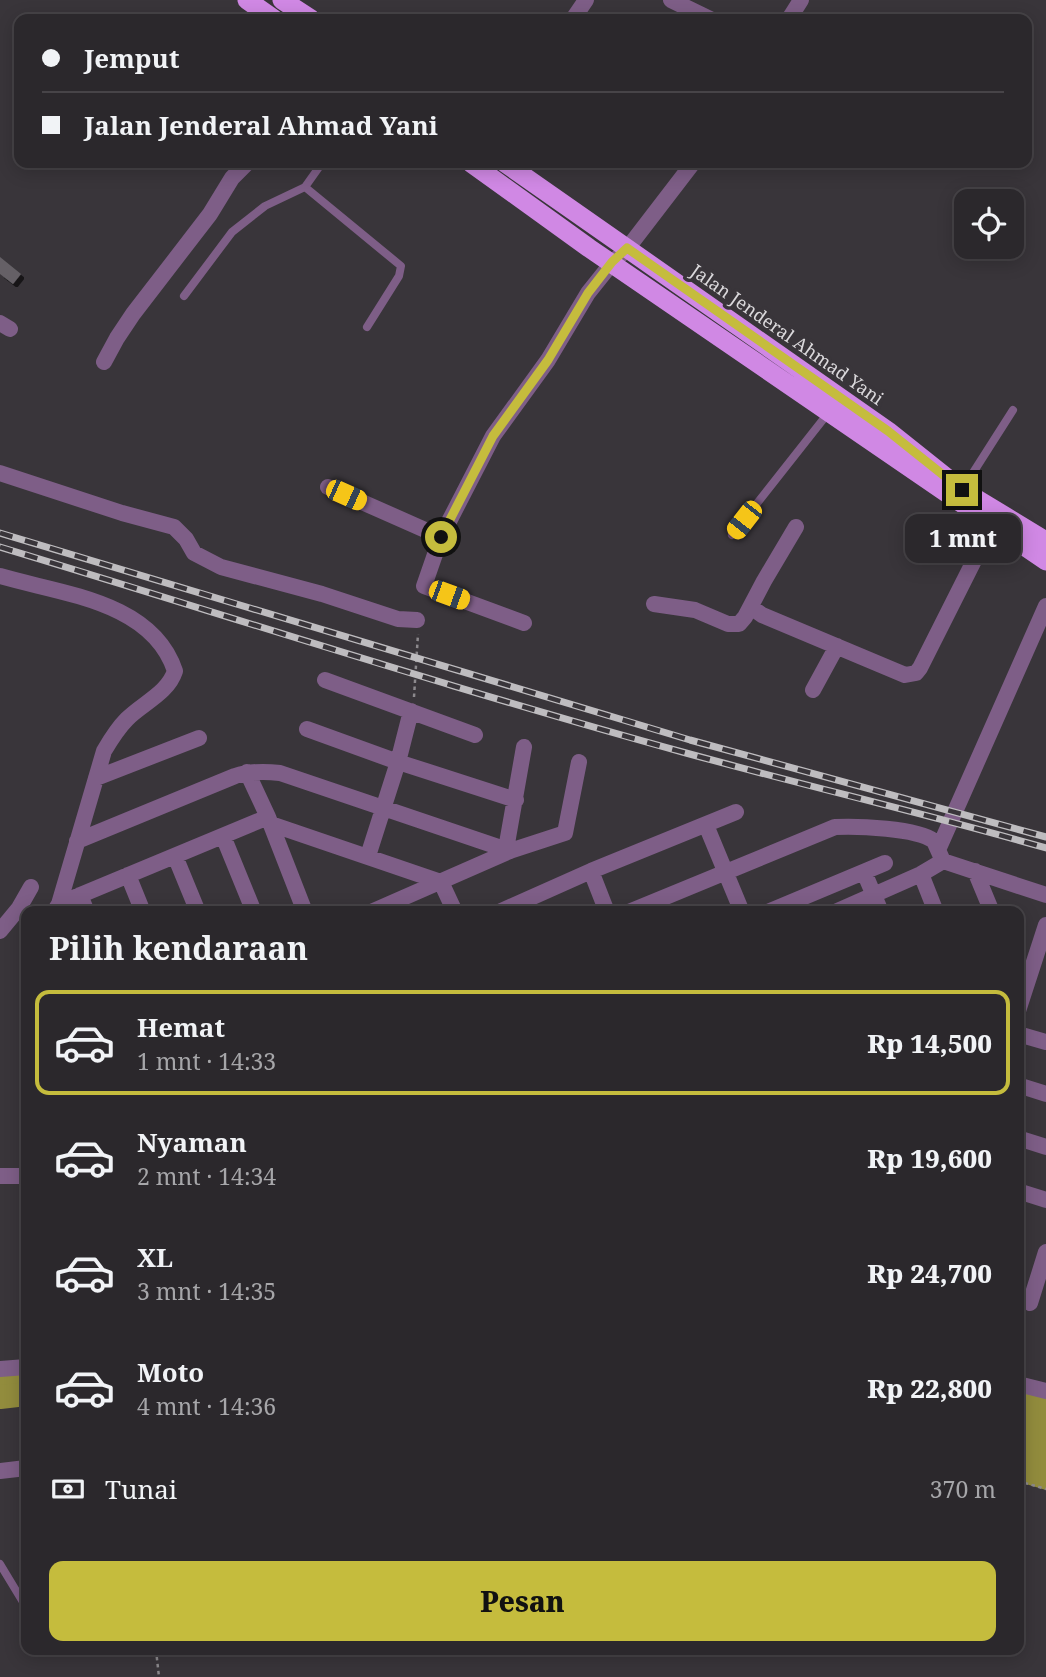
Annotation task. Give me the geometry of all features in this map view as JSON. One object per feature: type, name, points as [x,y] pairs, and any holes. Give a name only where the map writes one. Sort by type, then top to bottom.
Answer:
[{"type":"highway","points":[[247,0],[267,14]]},
{"type":"highway","points":[[282,0],[303,14]]},
{"type":"highway","points":[[478,168],[1046,561]]},
{"type":"highway","name":"Jalan Jenderal Ahmad Yani","points":[[512,168],[888,431],[962,490],[1046,541]]},
{"type":"street","points":[[671,0],[700,14]]},
{"type":"street","points":[[104,362],[133,314],[242,168]]},
{"type":"street","points":[[524,623],[424,586],[441,537],[493,436],[548,360],[588,293],[689,168]]},
{"type":"street","points":[[0,473],[174,527],[186,539],[194,553],[221,567],[322,594],[398,619],[417,620]]},
{"type":"street","points":[[328,487],[441,537]]},
{"type":"street","points":[[751,607],[762,615],[905,674],[916,673],[992,525]]},
{"type":"street","points":[[654,604],[695,610],[733,626],[742,622],[796,527]]},
{"type":"street","points":[[0,576],[122,611],[137,621],[165,651],[175,671],[167,687],[128,718],[113,735],[104,751],[57,906]]},
{"type":"street","points":[[849,906],[921,874],[941,856],[1046,606]]},
{"type":"street","points":[[813,690],[837,646]]},
{"type":"street","points":[[325,680],[475,735]]},
{"type":"street","points":[[368,856],[411,711]]},
{"type":"street","points":[[307,729],[516,800]]},
{"type":"street","points":[[96,778],[199,738]]},
{"type":"street","points":[[508,850],[524,747]]},
{"type":"street","points":[[385,906],[508,850],[565,832],[579,762]]},
{"type":"street","points":[[77,841],[247,772],[280,773],[492,847],[508,850]]},
{"type":"street","points":[[247,772],[303,906]]},
{"type":"street","points":[[512,906],[736,812]]},
{"type":"street","points":[[60,906],[80,895],[223,836],[269,821],[441,882],[452,906]]},
{"type":"street","points":[[706,825],[739,906]]},
{"type":"street","points":[[643,906],[835,827],[872,828],[924,835],[934,841],[941,856],[975,871],[1046,895]]},
{"type":"street","points":[[223,836],[252,906]]},
{"type":"street","points":[[174,856],[195,906]]},
{"type":"street","points":[[782,906],[885,863]]},
{"type":"street","points":[[591,871],[605,906]]},
{"type":"street","points":[[975,871],[992,906]]},
{"type":"street","points":[[864,872],[879,906]]},
{"type":"street","points":[[921,874],[934,906]]},
{"type":"street","points":[[128,875],[141,906]]},
{"type":"street","points":[[997,906],[1005,882]]},
{"type":"street","points":[[24,906],[31,887]]},
{"type":"street","points":[[80,895],[84,906]]},
{"type":"street","points":[[0,931],[21,911]]},
{"type":"street","points":[[1024,993],[1046,925]]},
{"type":"street","points":[[1024,1036],[1046,1042]]},
{"type":"street","points":[[1024,1087],[1046,1094]]},
{"type":"street","points":[[1024,1140],[1046,1147]]},
{"type":"street","points":[[0,1176],[21,1176]]},
{"type":"street","points":[[1024,1193],[1046,1200]]},
{"type":"street","points":[[1030,1303],[1046,1252]]},
{"type":"street","points":[[0,1369],[21,1367]]},
{"type":"street","points":[[1024,1386],[1046,1391]]},
{"type":"street","points":[[0,1471],[21,1469]]},
{"type":"lane","points":[[184,296],[232,232],[265,206],[305,187],[318,168]]},
{"type":"lane","points":[[305,187],[401,266],[399,276],[367,327]]},
{"type":"lane","points":[[962,490],[1013,410]]},
{"type":"lane","points":[[732,536],[829,412]]},
{"type":"lane","points":[[0,1564],[21,1599]]},
{"type":"path","points":[[411,711],[415,688],[417,620]]},
{"type":"path","points":[[1024,1483],[1046,1489]]},
{"type":"path","points":[[157,1655],[159,1677]]},
{"type":"shaded area","points":[[21,1367],[21,1401],[17,1395],[0,1397],[0,1369]]},
{"type":"shaded area","points":[[1024,1386],[1046,1391],[1046,1490],[1024,1483]]},
{"type":"building","points":[[0,257],[21,274],[13,284],[0,274]]},
{"type":"waterway","points":[[0,1397],[21,1395]]},
{"type":"railway","points":[[0,533],[690,740],[1046,837]]},
{"type":"railway","points":[[0,547],[600,729],[1046,848]]},
{"type":"route","points":[[441,537],[493,436],[548,360],[588,293],[612,262],[627,248],[888,431],[962,490]]}]
